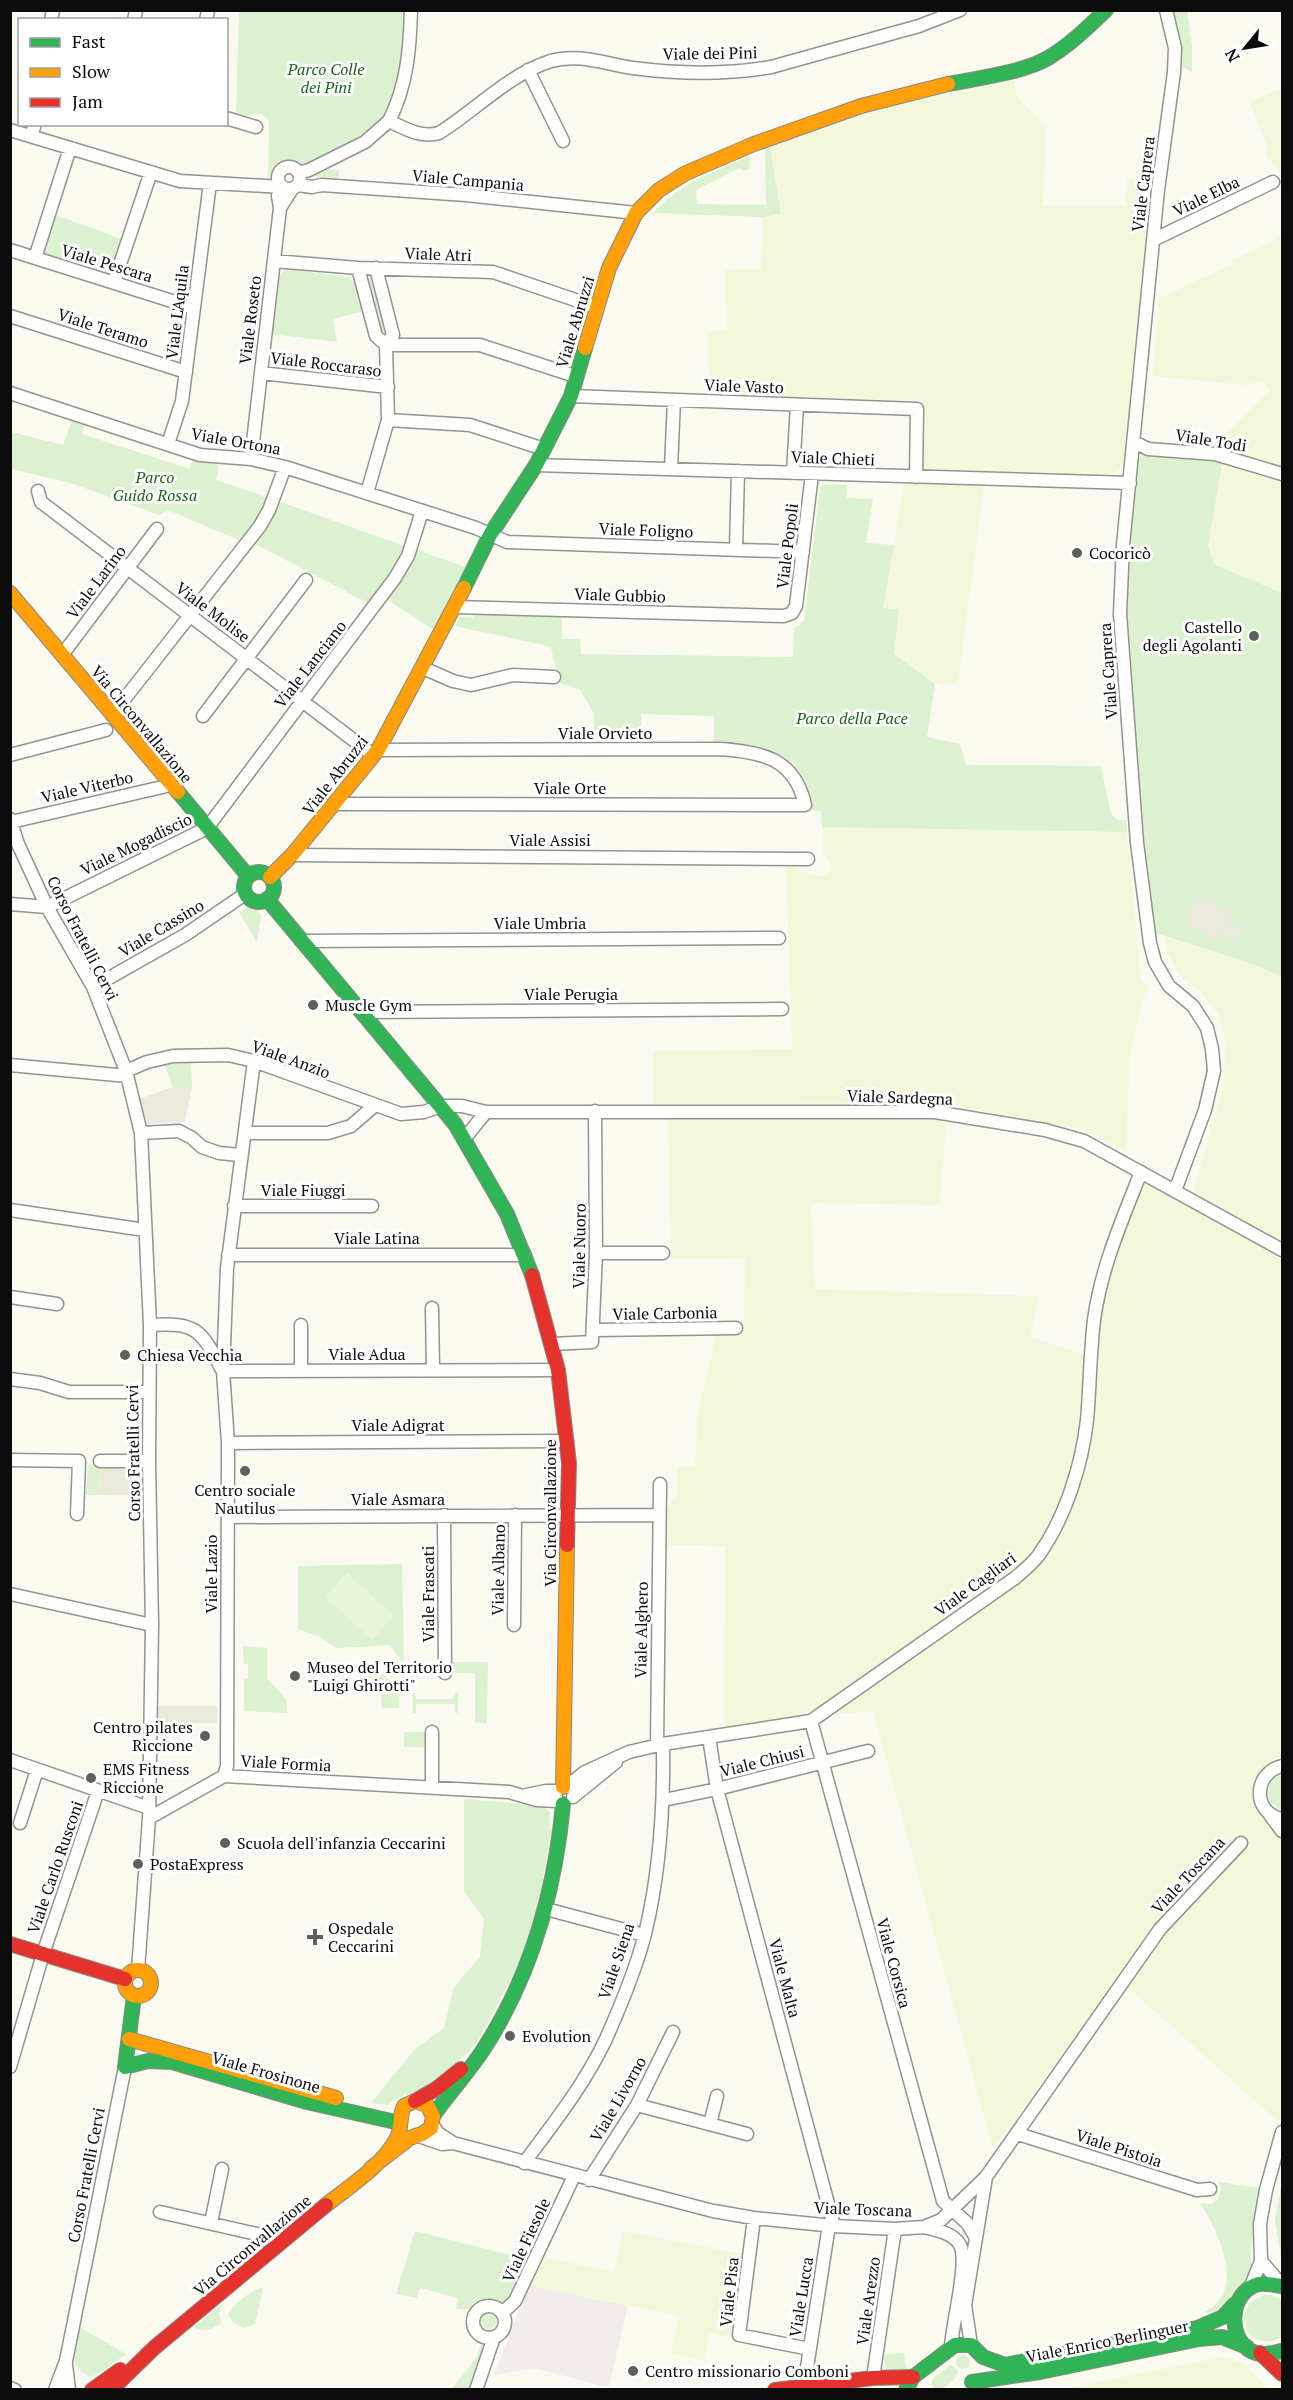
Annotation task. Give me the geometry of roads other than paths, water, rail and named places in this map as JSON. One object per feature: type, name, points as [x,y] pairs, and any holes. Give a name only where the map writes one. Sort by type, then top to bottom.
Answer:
[{"type":"main road","name":"Viale Abruzzi","points":[[270,877],[292,855],[375,753],[423,668],[490,535],[536,465],[571,396],[575,376],[609,268],[636,213],[659,190],[686,173],[754,144],[861,106],[1016,69],[1046,59],[1072,41],[1106,10]]},
{"type":"main road","name":"Via Circonvallazione","points":[[13,598],[248,876]]},
{"type":"main road","points":[[261,872],[270,877],[274,886],[271,896],[267,899],[258,902],[245,894],[244,884],[248,876],[261,872]]},
{"type":"main road","name":"Via Circonvallazione","points":[[154,2348],[371,2168],[416,2135],[424,2133],[483,2050],[516,1991],[533,1951],[546,1909],[556,1862],[563,1794],[569,1514],[567,1441],[558,1370],[525,1255],[502,1206],[465,1138],[441,1106],[267,899]]},
{"type":"main road","points":[[10,1944],[125,1979]]},
{"type":"main road","points":[[138,1970],[146,1972],[151,1984],[145,1994],[134,1996],[125,1987],[125,1979],[130,1972],[138,1970]]},
{"type":"main road","name":"Corso Fratelli Cervi","points":[[124,2067],[134,1996]]},
{"type":"main road","name":"Viale Frosinone","points":[[129,2039],[363,2107],[379,2109],[409,2104]]},
{"type":"main road","name":"Via Circonvallazione","points":[[371,2168],[399,2134],[400,2114],[409,2104],[436,2089],[483,2050]]},
{"type":"main road","name":"Viale Frosinone","points":[[124,2067],[142,2061],[171,2062],[307,2102],[400,2122]]},
{"type":"main road","points":[[409,2104],[427,2105],[433,2120]]},
{"type":"main road","points":[[400,2122],[407,2133],[416,2135]]},
{"type":"main road","points":[[1250,2288],[1272,2283],[1282,2286]]},
{"type":"main road","name":"Viale Enrico Berlinguer","points":[[975,2349],[983,2356],[1005,2365],[1197,2328],[1223,2317],[1241,2295],[1250,2288]]},
{"type":"main road","points":[[1235,2304],[1233,2313],[1235,2332],[1246,2347]]},
{"type":"main road","name":"Viale Enrico Berlinguer","points":[[967,2386],[1199,2339],[1222,2337],[1260,2354],[1282,2374]]},
{"type":"main road","points":[[906,2390],[913,2377],[951,2347],[960,2343],[975,2349],[982,2368],[967,2386]]},
{"type":"main road","points":[[92,2390],[154,2348]]},
{"type":"main road","points":[[111,2390],[154,2348]]},
{"type":"main road","points":[[1260,2354],[1282,2351]]},
{"type":"main road","points":[[775,2390],[878,2386],[913,2377]]},
{"type":"street","points":[[10,130],[33,130],[70,148],[180,181],[260,184],[291,180],[320,163],[365,142],[389,122],[404,85],[410,49],[411,10]]},
{"type":"street","name":"Viale dei Pini","points":[[389,122],[416,133],[430,135],[439,133],[528,70],[567,58],[584,58],[631,68],[678,73],[746,71],[771,67],[919,26],[960,10]]},
{"type":"street","name":"Viale Caprera","points":[[1166,10],[1175,48],[1174,72],[1153,240],[1123,545],[1120,614],[1137,843],[1150,943],[1155,962],[1169,986],[1193,1006],[1207,1028],[1212,1048],[1214,1071],[1205,1110],[1175,1191]]},
{"type":"street","points":[[528,70],[563,141]]},
{"type":"street","points":[[228,119],[256,127]]},
{"type":"street","points":[[35,258],[70,148]]},
{"type":"street","points":[[114,282],[151,172]]},
{"type":"street","name":"Viale Campania","points":[[291,180],[636,213]]},
{"type":"street","name":"Viale Roseto","points":[[251,459],[280,208],[278,196],[291,180]]},
{"type":"street","name":"Viale Elba","points":[[1153,240],[1273,182]]},
{"type":"street","name":"Viale L'Aquila","points":[[168,444],[182,401],[210,183]]},
{"type":"street","name":"Viale Pescara","points":[[10,250],[194,308]]},
{"type":"street","name":"Viale Atri","points":[[274,261],[358,268],[493,272],[596,307]]},
{"type":"street","points":[[358,268],[376,336],[386,345],[480,345],[575,376]]},
{"type":"street","points":[[367,493],[388,420],[386,345],[393,335],[376,268]]},
{"type":"street","name":"Viale Teramo","points":[[10,316],[186,372]]},
{"type":"street","name":"Viale Roccaraso","points":[[261,373],[388,387]]},
{"type":"street","name":"Viale Ortona","points":[[10,393],[200,455],[251,459],[285,467],[490,535]]},
{"type":"street","name":"Viale Vasto","points":[[571,396],[917,410],[916,477]]},
{"type":"street","points":[[671,469],[674,400]]},
{"type":"street","points":[[793,473],[797,405]]},
{"type":"street","points":[[388,420],[470,425],[544,449]]},
{"type":"street","name":"Viale Todi","points":[[1134,442],[1148,449],[1215,454],[1282,474]]},
{"type":"street","name":"Viale Chieti","points":[[536,465],[1130,483]]},
{"type":"street","points":[[112,715],[260,526],[269,510],[285,467]]},
{"type":"street","points":[[736,550],[738,471]]},
{"type":"street","name":"Viale Popoli","points":[[784,616],[792,613],[796,606],[812,474]]},
{"type":"street","name":"Viale Molise","points":[[38,491],[42,502],[302,702],[375,753]]},
{"type":"street","name":"Viale Lanciano","points":[[207,828],[395,578],[408,556],[423,511]]},
{"type":"street","name":"Viale Larino","points":[[62,655],[157,529]]},
{"type":"street","name":"Viale Foligno","points":[[490,535],[507,542],[803,552]]},
{"type":"street","points":[[203,716],[306,580]]},
{"type":"street","name":"Viale Gubbio","points":[[455,607],[784,616]]},
{"type":"street","points":[[423,668],[453,681],[471,685],[513,675],[554,677]]},
{"type":"street","points":[[10,755],[106,730]]},
{"type":"street","name":"Viale Orvieto","points":[[375,753],[721,749],[746,751],[777,762],[791,772],[801,787],[805,805]]},
{"type":"street","name":"Viale Viterbo","points":[[11,820],[171,785]]},
{"type":"street","name":"Viale Orte","points":[[335,804],[805,805]]},
{"type":"street","name":"Corso Fratelli Cervi","points":[[11,820],[18,844],[47,907],[93,987],[126,1073],[141,1133],[150,1325],[148,1392],[152,1625],[149,1813],[138,1970]]},
{"type":"street","name":"Viale Mogadiscio","points":[[47,907],[207,828]]},
{"type":"street","name":"Viale Assisi","points":[[292,855],[808,859]]},
{"type":"street","name":"Viale Cassino","points":[[93,987],[184,935],[245,894]]},
{"type":"street","points":[[10,904],[47,907]]},
{"type":"street","name":"Viale Umbria","points":[[301,941],[779,938]]},
{"type":"street","name":"Viale Perugia","points":[[361,1012],[782,1009]]},
{"type":"street","name":"Viale Anzio","points":[[126,1073],[147,1062],[172,1056],[228,1055],[254,1061],[400,1114],[424,1112],[441,1106]]},
{"type":"street","name":"Viale Lazio","points":[[224,1776],[227,1766],[228,1443],[223,1371],[228,1255],[254,1061]]},
{"type":"street","points":[[10,1065],[126,1073]]},
{"type":"street","points":[[246,1133],[328,1133],[351,1126],[374,1106]]},
{"type":"street","name":"Viale Sardegna","points":[[441,1106],[462,1106],[486,1112],[935,1112],[1065,1134],[1084,1141],[1282,1250]]},
{"type":"street","name":"Viale Nuoro","points":[[594,1330],[595,1111]]},
{"type":"street","points":[[465,1138],[486,1112]]},
{"type":"street","points":[[141,1133],[179,1131],[219,1154],[240,1155]]},
{"type":"street","name":"Viale Cagliari","points":[[563,1794],[629,1752],[660,1744],[811,1721],[1015,1578],[1037,1558],[1057,1526],[1068,1501],[1083,1442],[1094,1319],[1102,1283],[1112,1245],[1142,1173]]},
{"type":"street","name":"Viale Fiuggi","points":[[234,1206],[372,1206]]},
{"type":"street","points":[[10,1210],[146,1230]]},
{"type":"street","points":[[596,1253],[663,1253]]},
{"type":"street","name":"Viale Latina","points":[[228,1255],[525,1255]]},
{"type":"street","points":[[10,1297],[57,1304]]},
{"type":"street","points":[[432,1308],[433,1370]]},
{"type":"street","name":"Viale Lazio","points":[[150,1325],[175,1324],[189,1327],[200,1333],[223,1371]]},
{"type":"street","points":[[301,1325],[301,1371]]},
{"type":"street","name":"Viale Carbonia","points":[[594,1330],[736,1328]]},
{"type":"street","points":[[552,1344],[592,1342],[594,1330]]},
{"type":"street","name":"Viale Adua","points":[[223,1371],[558,1370]]},
{"type":"street","points":[[10,1379],[40,1383],[69,1392],[148,1392]]},
{"type":"street","name":"Viale Adigrat","points":[[228,1443],[567,1441]]},
{"type":"street","points":[[10,1460],[79,1461],[77,1514]]},
{"type":"street","points":[[100,1461],[149,1461]]},
{"type":"street","name":"Viale Alghero","points":[[660,1484],[660,1744]]},
{"type":"street","points":[[569,1514],[659,1515]]},
{"type":"street","name":"Viale Asmara","points":[[228,1517],[569,1514]]},
{"type":"street","name":"Viale Frascati","points":[[444,1515],[446,1673]]},
{"type":"street","name":"Viale Albano","points":[[514,1625],[515,1515]]},
{"type":"street","points":[[10,1593],[152,1625]]},
{"type":"street","name":"Viale Corsica","points":[[811,1721],[943,2201],[953,2209]]},
{"type":"street","points":[[432,1732],[432,1788]]},
{"type":"street","name":"Viale Malta","points":[[709,1737],[717,1790],[831,2226]]},
{"type":"street","name":"Viale Siena","points":[[524,2163],[575,2094],[604,2042],[644,1935],[658,1857],[664,1800],[660,1744]]},
{"type":"street","name":"Viale Chiusi","points":[[664,1800],[717,1790],[868,1750]]},
{"type":"street","points":[[10,1760],[98,1791],[149,1813]]},
{"type":"street","points":[[1279,1766],[1267,1773],[1260,1786],[1260,1802],[1282,1831]]},
{"type":"street","points":[[20,1823],[37,1770]]},
{"type":"street","name":"Viale Formia","points":[[149,1813],[224,1776],[525,1795],[546,1791],[563,1794]]},
{"type":"street","name":"Viale Carlo Rusconi","points":[[10,2067],[43,1954],[98,1791]]},
{"type":"street","points":[[1269,1814],[1282,1819]]},
{"type":"street","name":"Viale Toscana","points":[[433,2120],[438,2133],[453,2143],[678,2203],[754,2218],[831,2226],[895,2229],[924,2227],[941,2220],[986,2177],[1160,1929],[1241,1843]]},
{"type":"street","points":[[546,1909],[644,1935]]},
{"type":"street","name":"Viale Livorno","points":[[589,2180],[637,2105],[673,2032]]},
{"type":"street","name":"Corso Fratelli Cervi","points":[[55,2390],[66,2361],[124,2067]]},
{"type":"street","points":[[710,2124],[717,2096]]},
{"type":"street","points":[[637,2105],[747,2134]]},
{"type":"street","points":[[1250,2288],[1261,2261],[1260,2224],[1266,2190],[1282,2132]]},
{"type":"street","name":"Viale Pistoia","points":[[1018,2134],[1197,2190],[1210,2189]]},
{"type":"street","name":"Viale Toscana","points":[[416,2135],[442,2144],[453,2143]]},
{"type":"street","points":[[211,2223],[222,2169]]},
{"type":"street","name":"Viale Fiesole","points":[[476,2390],[494,2337],[504,2327],[502,2313],[515,2301],[574,2176]]},
{"type":"street","points":[[975,2349],[965,2305],[986,2177]]},
{"type":"street","points":[[953,2209],[967,2223],[976,2238]]},
{"type":"street","points":[[160,2212],[283,2240]]},
{"type":"street","name":"Viale Pisa","points":[[754,2218],[739,2335],[810,2349]]},
{"type":"street","name":"Viale Lucca","points":[[806,2374],[831,2226]]},
{"type":"street","points":[[924,2227],[946,2233],[960,2243],[964,2258],[951,2347]]},
{"type":"street","name":"Viale Arezzo","points":[[878,2386],[895,2229]]},
{"type":"street","points":[[1261,2261],[1282,2286]]},
{"type":"street","points":[[494,2337],[484,2337],[477,2332],[474,2325],[475,2315],[488,2307],[493,2307],[502,2313]]},
{"type":"street","name":"Corso Fratelli Cervi","points":[[66,2361],[69,2390]]},
{"type":"street","points":[[10,2388],[15,2390]]},
{"type":"place","name":"Cocoricò","points":[[1077,553]]},
{"type":"place","name":"Castello degli Agolanti","points":[[1254,636]]},
{"type":"place","name":"Muscle Gym","points":[[313,1005]]},
{"type":"place","name":"Chiesa Vecchia","points":[[125,1355]]},
{"type":"place","name":"Centro sociale Nautilus","points":[[245,1471]]},
{"type":"place","name":"Museo del Territorio \"Luigi Ghirotti\"","points":[[295,1676]]},
{"type":"place","name":"Centro pilates Riccione","points":[[205,1736]]},
{"type":"place","name":"EMS Fitness Riccione","points":[[91,1778]]},
{"type":"place","name":"Scuola dell'infanzia Ceccarini","points":[[225,1843]]},
{"type":"place","name":"PostaExpress","points":[[138,1864]]},
{"type":"place","name":"Ospedale Ceccarini","points":[[315,1937]]},
{"type":"place","name":"Evolution","points":[[510,2036]]},
{"type":"place","name":"Centro missionario Comboni","points":[[633,2371]]},
{"type":"park label","name":"Parco Colle dei Pini","points":[[326,78]]},
{"type":"park label","name":"Parco Guido Rossa","points":[[155,486]]},
{"type":"park label","name":"Parco della Pace","points":[[852,718]]}]
